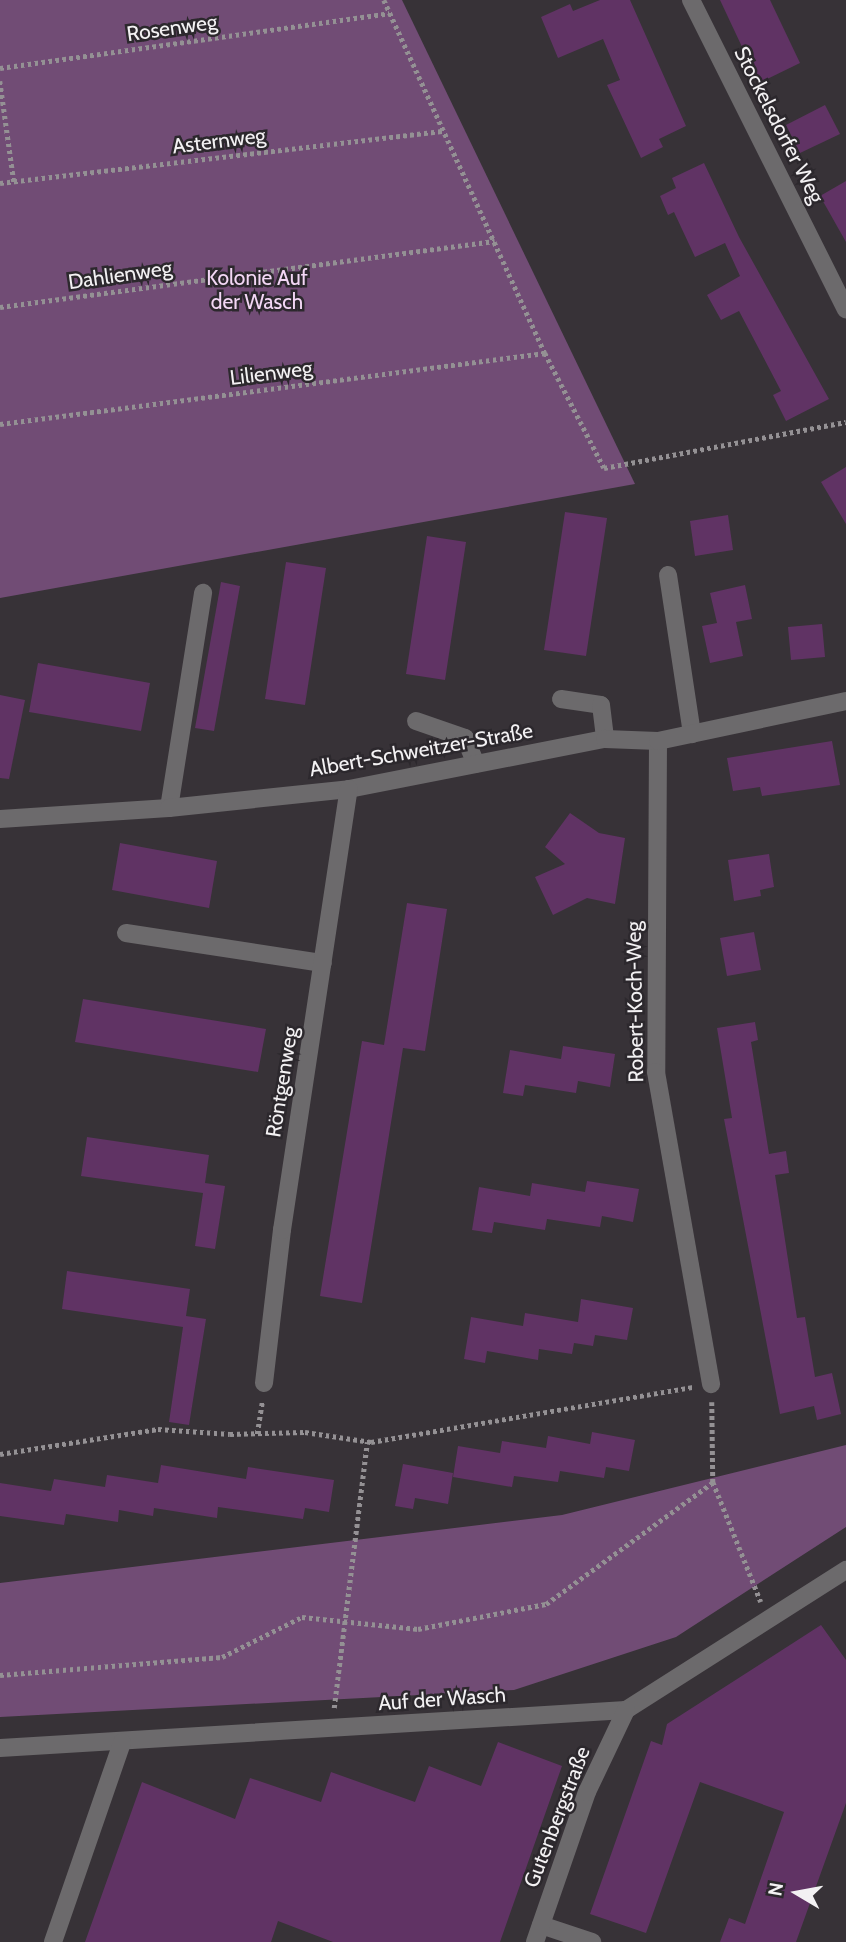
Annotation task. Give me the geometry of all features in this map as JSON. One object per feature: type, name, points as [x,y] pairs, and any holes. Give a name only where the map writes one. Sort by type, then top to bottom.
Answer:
[{"type":"street","name":"Stockelsdorfer Weg","points":[[691,0],[846,309]]},
{"type":"street","points":[[668,575],[692,734]]},
{"type":"street","points":[[169,808],[203,593]]},
{"type":"street","points":[[561,699],[601,705],[605,739]]},
{"type":"street","name":"Albert-Schweitzer-Straße","points":[[0,819],[169,808],[349,789],[605,739],[658,741],[846,701]]},
{"type":"street","points":[[416,721],[465,738],[476,764]]},
{"type":"street","name":"Robert-Koch-Weg","points":[[658,741],[656,1072],[711,1384]]},
{"type":"street","name":"Röntgenweg","points":[[264,1383],[349,789]]},
{"type":"street","points":[[126,933],[323,963]]},
{"type":"street","name":"Auf der Wasch","points":[[0,1748],[122,1743],[626,1710],[768,1617],[846,1570]]},
{"type":"street","name":"Gutenbergstraße","points":[[538,1933],[587,1792],[626,1710]]},
{"type":"street","points":[[53,1942],[122,1743]]},
{"type":"street","points":[[538,1933],[592,1942]]},
{"type":"path","points":[[384,0],[545,353],[604,468],[846,422]]},
{"type":"path","name":"Rosenweg","points":[[0,68],[389,13]]},
{"type":"path","points":[[0,81],[14,182]]},
{"type":"path","name":"Asternweg","points":[[0,183],[442,131]]},
{"type":"path","name":"Dahlienweg","points":[[0,307],[495,241]]},
{"type":"path","name":"Lilienweg","points":[[0,424],[545,353]]},
{"type":"path","points":[[257,1433],[264,1383]]},
{"type":"path","points":[[0,1454],[158,1429],[305,1432],[368,1442],[711,1384],[713,1482],[768,1617]]},
{"type":"path","points":[[331,1730],[368,1442]]},
{"type":"path","points":[[0,1675],[222,1657],[302,1617],[418,1629],[546,1604],[713,1482]]},
{"type":"green space","name":"Kolonie Auf der Wasch","points":[[0,0],[402,0],[635,484],[0,598]]},
{"type":"green space","points":[[846,1445],[846,1527],[676,1637],[514,1690],[0,1717],[0,1583],[562,1515]]},
{"type":"building","points":[[600,0],[630,0],[686,126],[659,139],[663,147],[641,158],[607,85],[620,80],[603,39],[558,58],[541,17],[570,4],[573,11]]},
{"type":"building","points":[[720,0],[770,0],[800,63],[759,83]]},
{"type":"building","points":[[825,105],[840,134],[800,153],[786,125]]},
{"type":"building","points":[[704,163],[739,237],[829,399],[786,421],[773,395],[781,391],[739,311],[721,320],[707,295],[740,276],[725,243],[695,257],[674,212],[668,215],[660,196],[676,188],[672,178]]},
{"type":"building","points":[[846,181],[846,242],[820,196]]},
{"type":"building","points":[[846,467],[846,524],[821,482]]},
{"type":"building","points":[[565,512],[607,518],[586,656],[544,650]]},
{"type":"building","points":[[728,515],[733,550],[695,556],[690,521]]},
{"type":"building","points":[[427,536],[466,542],[445,680],[406,674]]},
{"type":"building","points":[[286,562],[326,568],[305,705],[265,699]]},
{"type":"building","points":[[221,582],[240,586],[214,731],[195,728]]},
{"type":"building","points":[[745,585],[752,619],[736,622],[743,656],[710,663],[702,626],[717,623],[710,593]]},
{"type":"building","points":[[822,624],[825,657],[791,660],[788,627]]},
{"type":"building","points":[[38,663],[150,683],[141,731],[29,712]]},
{"type":"building","points":[[0,695],[25,700],[9,779],[0,778]]},
{"type":"building","points":[[832,741],[840,785],[762,796],[760,787],[733,791],[727,758]]},
{"type":"building","points":[[570,813],[599,833],[625,838],[615,904],[587,898],[553,915],[535,877],[565,864],[545,847]]},
{"type":"building","points":[[120,843],[217,861],[209,908],[112,890]]},
{"type":"building","points":[[769,854],[774,887],[760,890],[761,896],[734,901],[728,860]]},
{"type":"building","points":[[407,903],[447,909],[425,1051],[403,1048],[362,1303],[320,1296],[362,1041],[384,1045]]},
{"type":"building","points":[[754,932],[761,970],[727,976],[720,938]]},
{"type":"building","points":[[83,999],[266,1029],[258,1072],[75,1042]]},
{"type":"building","points":[[755,1022],[758,1040],[751,1042],[769,1154],[786,1151],[789,1173],[775,1175],[797,1318],[805,1317],[815,1377],[832,1373],[841,1414],[817,1420],[814,1406],[780,1414],[724,1119],[732,1118],[717,1028]]},
{"type":"building","points":[[563,1046],[615,1054],[610,1087],[578,1081],[576,1093],[525,1085],[523,1096],[503,1093],[510,1050],[561,1059]]},
{"type":"building","points":[[87,1137],[209,1155],[205,1183],[225,1186],[215,1249],[195,1246],[203,1193],[81,1176]]},
{"type":"building","points":[[587,1181],[639,1189],[633,1222],[602,1216],[600,1227],[547,1219],[545,1230],[494,1222],[492,1233],[472,1230],[479,1187],[530,1196],[532,1183],[585,1192]]},
{"type":"building","points":[[67,1271],[190,1289],[186,1316],[206,1319],[189,1425],[169,1422],[183,1327],[62,1309]]},
{"type":"building","points":[[581,1299],[633,1308],[627,1340],[595,1335],[593,1346],[574,1343],[572,1354],[539,1349],[538,1360],[487,1351],[485,1363],[464,1359],[471,1317],[523,1326],[525,1313],[578,1322]]},
{"type":"building","points":[[592,1432],[635,1440],[629,1471],[606,1467],[604,1478],[560,1471],[558,1482],[514,1476],[512,1487],[453,1477],[458,1446],[500,1453],[502,1441],[546,1448],[548,1436],[590,1444]]},
{"type":"building","points":[[403,1464],[453,1473],[448,1504],[415,1498],[413,1509],[395,1506]]},
{"type":"building","points":[[161,1465],[246,1479],[248,1467],[334,1480],[329,1512],[305,1508],[303,1519],[218,1507],[217,1518],[154,1508],[153,1516],[119,1510],[118,1522],[66,1514],[64,1525],[0,1516],[0,1483],[51,1491],[54,1479],[105,1487],[107,1475],[158,1483]]},
{"type":"building","points":[[821,1625],[846,1660],[846,1803],[796,1942],[720,1942],[729,1918],[745,1924],[784,1812],[700,1782],[646,1933],[590,1914],[651,1741],[662,1745],[667,1724]]},
{"type":"building","points":[[498,1742],[562,1766],[500,1942],[333,1942],[278,1921],[271,1942],[85,1942],[142,1782],[235,1819],[250,1778],[321,1802],[331,1772],[415,1802],[429,1766],[481,1786]]}]
